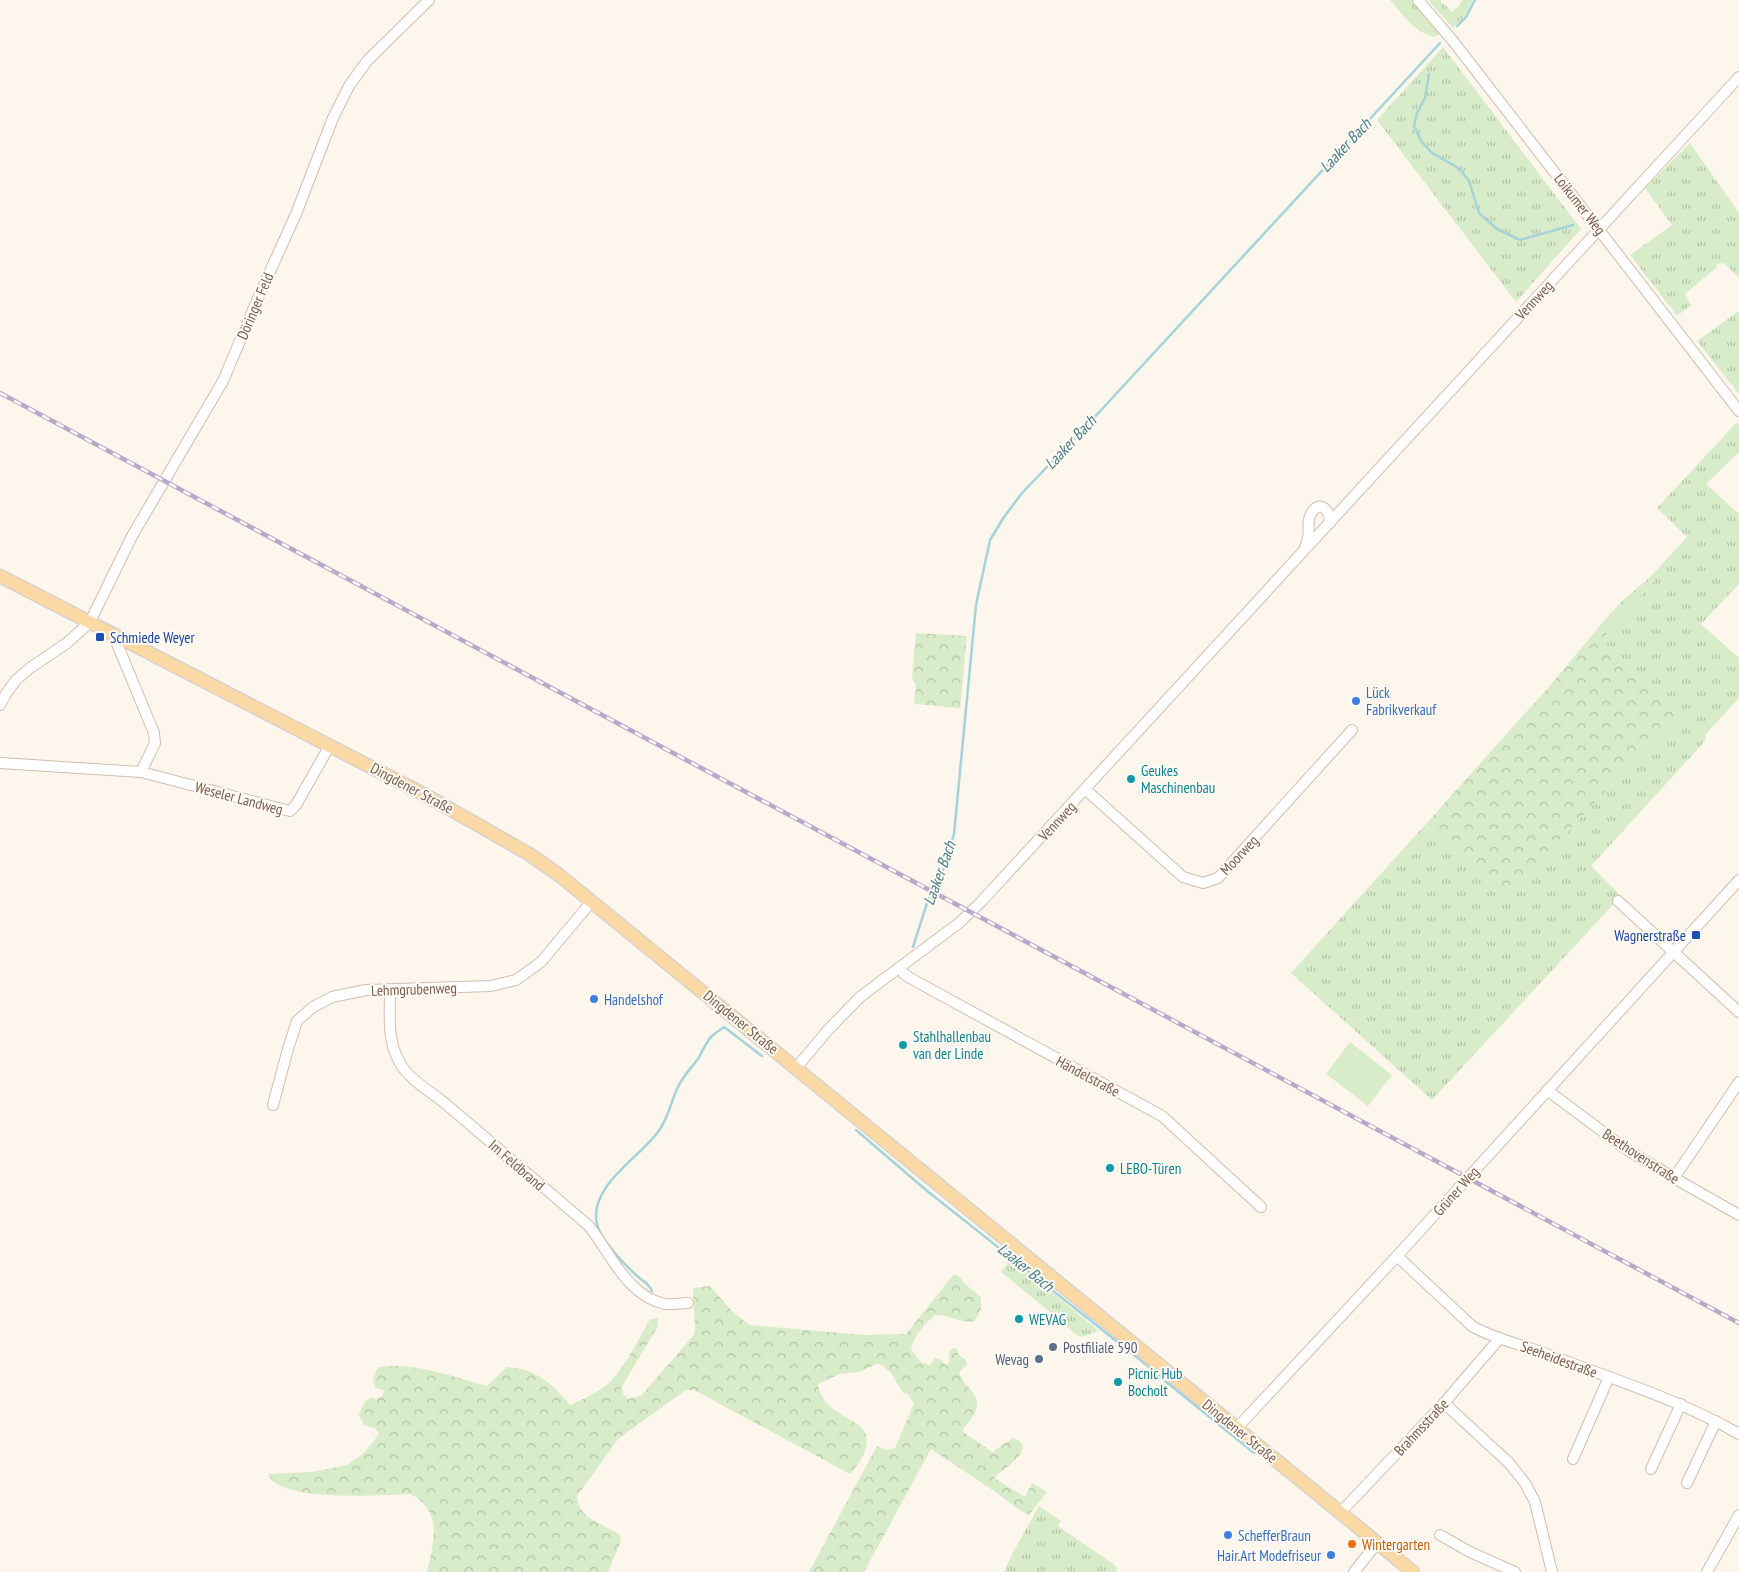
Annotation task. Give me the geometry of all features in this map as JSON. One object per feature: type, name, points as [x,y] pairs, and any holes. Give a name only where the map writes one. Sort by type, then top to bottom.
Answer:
[{"type":"main road","name":"Dingdener Straße","points":[[0,576],[330,745],[480,825],[560,875],[1413,1572]]},
{"type":"street","name":"Döringer Feld","points":[[90,622],[132,536],[223,381],[296,214],[332,118],[349,86],[367,61],[429,0]]},
{"type":"street","name":"Loikumer Weg","points":[[1418,0],[1453,41],[1600,229],[1739,411]]},
{"type":"street","name":"Vennweg","points":[[796,1068],[845,1011],[872,987],[959,923],[981,902],[1086,790],[1739,77]]},
{"type":"street","name":"Vennweg","points":[[1301,554],[1308,538],[1310,513],[1315,508],[1328,510],[1330,523]]},
{"type":"street","points":[[0,706],[16,680],[67,643],[90,622]]},
{"type":"street","points":[[113,634],[154,733],[155,743],[141,772]]},
{"type":"street","name":"Moorweg","points":[[1086,790],[1184,878],[1203,883],[1218,878],[1352,730]]},
{"type":"street","name":"Weseler Landweg","points":[[0,763],[141,772],[290,811],[296,806],[330,745]]},
{"type":"street","name":"Grüner Weg","points":[[1236,1428],[1397,1256],[1739,880]]},
{"type":"street","name":"Lehmgrubenweg","points":[[272,1105],[297,1022],[313,1008],[332,996],[366,990],[491,986],[516,980],[541,962],[592,901]]},
{"type":"street","points":[[1618,901],[1739,1012]]},
{"type":"street","name":"Händelstraße","points":[[900,968],[904,974],[918,983],[1162,1116],[1261,1207]]},
{"type":"street","name":"Im Feldbrand","points":[[390,990],[390,1031],[393,1047],[399,1062],[410,1076],[589,1226],[602,1242],[625,1278],[636,1289],[649,1298],[666,1304],[688,1302]]},
{"type":"street","points":[[1674,1178],[1739,1082]]},
{"type":"street","name":"Beethovenstraße","points":[[1548,1090],[1626,1149],[1739,1215]]},
{"type":"street","name":"Seeheidestraße","points":[[1397,1256],[1472,1326],[1486,1334],[1681,1404],[1739,1434]]},
{"type":"street","name":"Brahmsstraße","points":[[1340,1513],[1444,1403],[1500,1338]]},
{"type":"street","points":[[1573,1459],[1609,1378]]},
{"type":"street","points":[[1444,1403],[1509,1464],[1525,1483],[1535,1502],[1552,1572]]},
{"type":"street","points":[[1651,1469],[1681,1404]]},
{"type":"street","points":[[1687,1483],[1716,1422]]},
{"type":"street","points":[[1707,1572],[1739,1515]]},
{"type":"street","points":[[1440,1535],[1470,1552],[1515,1572]]},
{"type":"street","points":[[1354,1572],[1377,1543]]},
{"type":"green space","points":[[1390,0],[1423,0],[1448,27],[1441,34],[1433,37],[1426,34],[1409,22]]},
{"type":"green space","points":[[1428,0],[1440,0],[1452,12],[1459,6],[1462,0],[1473,0],[1465,16],[1453,28]]},
{"type":"green space","points":[[1443,47],[1581,229],[1516,302],[1377,120]]},
{"type":"green space","points":[[1690,143],[1739,213],[1739,278],[1724,263],[1717,264],[1716,268],[1685,294],[1691,305],[1677,316],[1630,255],[1672,225],[1645,188]]},
{"type":"green space","points":[[1739,311],[1739,394],[1697,341]]},
{"type":"green space","points":[[1737,422],[1739,425],[1739,452],[1706,484],[1739,514],[1739,584],[1701,624],[1739,658],[1739,698],[1706,734],[1705,741],[1591,866],[1621,896],[1432,1100],[1291,973],[1425,825],[1504,898],[1677,717],[1602,639],[1654,581],[1650,577],[1687,537],[1657,508]]},
{"type":"green space","points":[[1650,577],[1654,581],[1602,639],[1677,717],[1504,898],[1425,825],[1554,681],[1602,623],[1623,600]]},
{"type":"green space","points":[[916,633],[967,636],[960,708],[914,704],[916,685],[912,679]]},
{"type":"green space","points":[[1350,1042],[1392,1075],[1368,1106],[1326,1074]]},
{"type":"green space","points":[[1009,1257],[1099,1331],[1082,1337],[1078,1336],[1001,1272],[1007,1264]]},
{"type":"green space","points":[[954,1274],[962,1278],[964,1283],[981,1297],[981,1309],[975,1321],[970,1322],[935,1315],[917,1334],[911,1349],[921,1362],[930,1365],[935,1358],[941,1360],[946,1365],[949,1362],[950,1350],[957,1349],[959,1356],[965,1359],[967,1364],[959,1373],[976,1398],[977,1403],[975,1413],[962,1431],[992,1452],[1013,1438],[1020,1442],[1022,1447],[1021,1453],[994,1478],[1025,1497],[1032,1483],[1047,1492],[1029,1515],[931,1449],[864,1572],[809,1572],[877,1446],[887,1450],[895,1448],[914,1403],[907,1393],[903,1393],[891,1373],[882,1365],[877,1364],[859,1372],[840,1374],[818,1384],[822,1397],[828,1405],[860,1426],[865,1432],[867,1444],[865,1451],[850,1474],[694,1390],[686,1390],[619,1438],[577,1496],[578,1504],[586,1515],[620,1535],[621,1541],[608,1572],[427,1572],[432,1549],[432,1518],[428,1509],[410,1494],[356,1496],[310,1493],[291,1490],[276,1483],[268,1474],[312,1472],[347,1465],[364,1453],[379,1434],[376,1429],[364,1425],[359,1415],[365,1401],[372,1398],[377,1399],[383,1395],[384,1390],[375,1388],[373,1380],[378,1367],[406,1366],[419,1368],[487,1386],[507,1367],[517,1368],[543,1379],[570,1405],[597,1392],[610,1382],[627,1360],[650,1319],[658,1318],[657,1328],[621,1388],[628,1399],[641,1396],[693,1336],[695,1329],[693,1288],[710,1286],[731,1310],[749,1325],[865,1335],[906,1334]]},
{"type":"green space","points":[[1039,1506],[1061,1521],[1058,1526],[1116,1566],[1117,1572],[1004,1572]]},
{"type":"waterway","name":"Laaker Bach","points":[[1457,26],[1466,17],[1475,0]]},
{"type":"waterway","name":"Laaker Bach","points":[[913,947],[928,900],[942,874],[954,834],[976,605],[990,540],[1022,493],[1091,421],[1440,43]]},
{"type":"waterway","points":[[1429,74],[1425,98],[1417,113],[1414,126],[1421,141],[1432,153],[1460,169],[1469,181],[1479,213],[1497,229],[1520,240],[1573,225]]},
{"type":"waterway","points":[[652,1291],[619,1258],[607,1244],[599,1230],[596,1210],[601,1196],[608,1184],[660,1129],[666,1119],[680,1083],[713,1035],[724,1027],[762,1056]]},
{"type":"waterway","name":"Laaker Bach","points":[[856,1130],[926,1190],[1149,1367]]},
{"type":"waterway","name":"Laaker Bach","points":[[1159,1376],[1254,1453]]},
{"type":"railway","points":[[0,393],[1739,1323]]},
{"type":"place","name":"Schmiede Weyer","points":[[100,637]]},
{"type":"place","name":"Lück Fabrikverkauf","points":[[1356,701]]},
{"type":"place","name":"Geukes Maschinenbau","points":[[1131,779]]},
{"type":"place","name":"Wagnerstraße","points":[[1696,935]]},
{"type":"place","name":"Handelshof","points":[[594,999]]},
{"type":"place","name":"Stahlhallenbau van der Linde","points":[[903,1045]]},
{"type":"place","name":"LEBO-Türen","points":[[1110,1168]]},
{"type":"place","name":"WEVAG","points":[[1019,1319]]},
{"type":"place","name":"Postfiliale 590","points":[[1053,1347]]},
{"type":"place","name":"Wevag","points":[[1039,1359]]},
{"type":"place","name":"Picnic Hub Bocholt","points":[[1118,1382]]},
{"type":"place","name":"SchefferBraun","points":[[1228,1535]]},
{"type":"place","name":"Wintergarten","points":[[1352,1544]]},
{"type":"place","name":"Hair.Art Modefriseur","points":[[1331,1555]]}]
